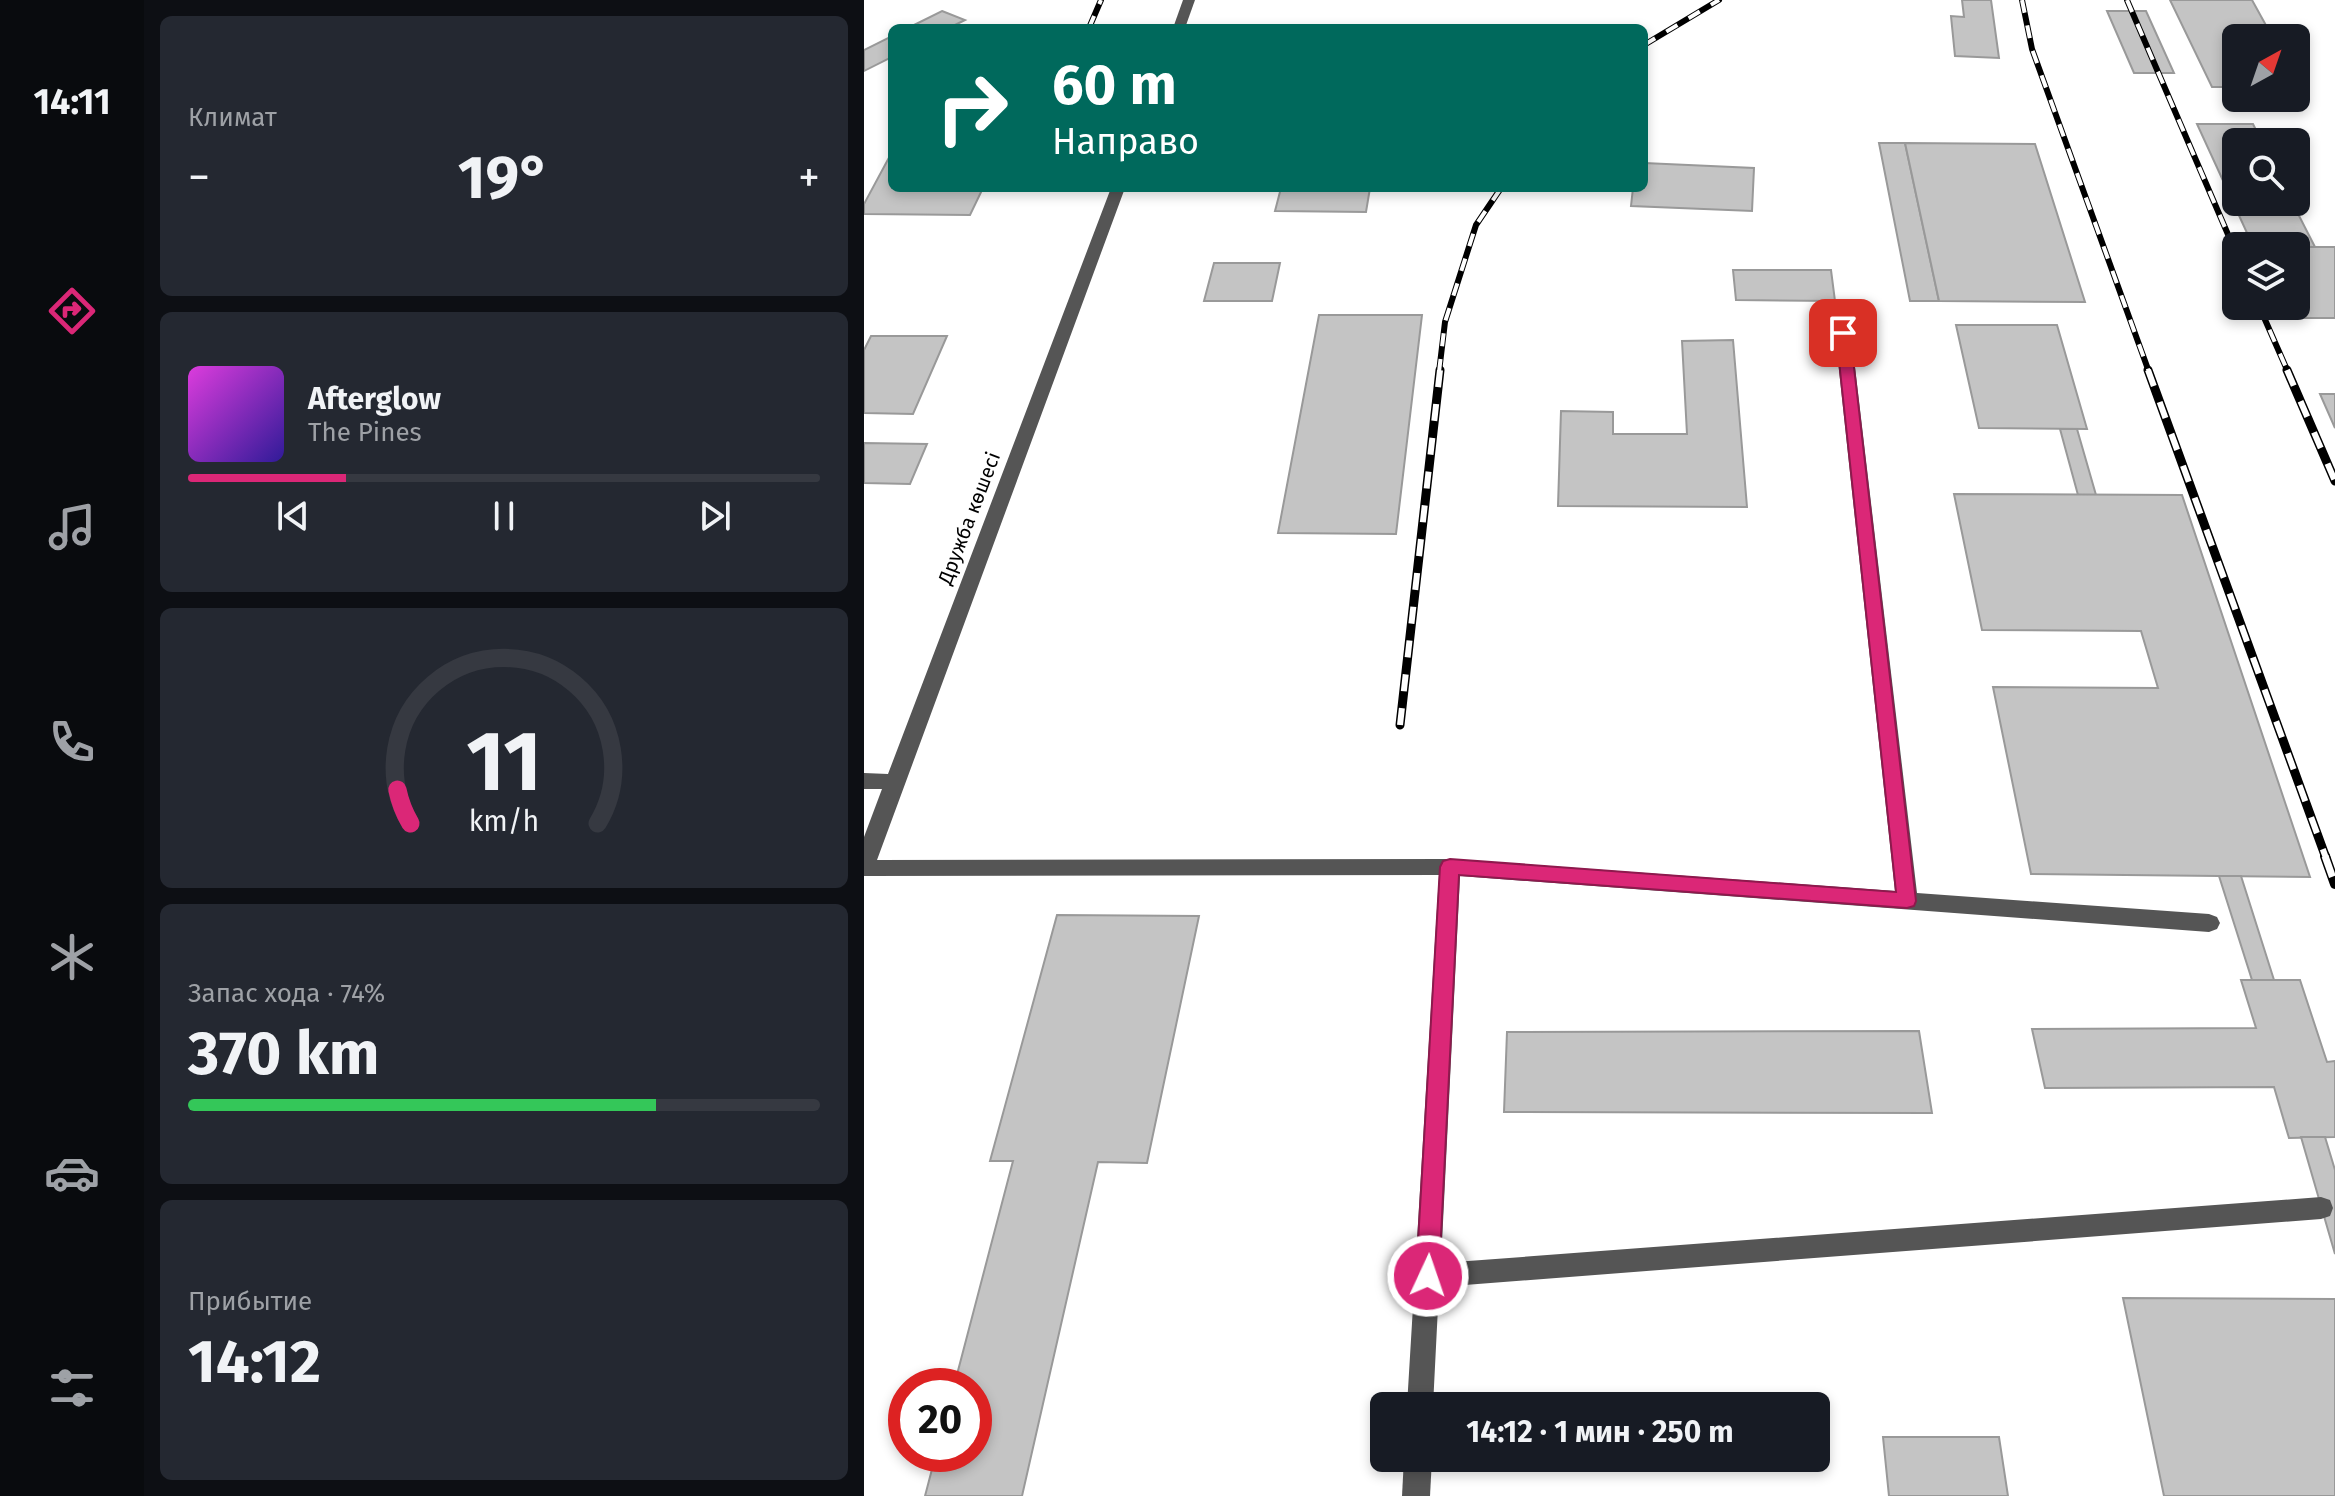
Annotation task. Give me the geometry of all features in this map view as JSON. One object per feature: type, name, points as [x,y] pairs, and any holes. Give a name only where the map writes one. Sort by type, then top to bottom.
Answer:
[{"type":"street","points":[[1180,24],[1189,0]]},
{"type":"street","name":"Дружба көшесі","points":[[864,866],[1116,192]]},
{"type":"street","points":[[1843,333],[1907,901]]},
{"type":"street","points":[[864,781],[893,782]]},
{"type":"street","points":[[864,866],[1450,867],[2209,923]]},
{"type":"street","points":[[1421,1392],[1450,867]]},
{"type":"street","points":[[1428,1276],[2321,1208]]},
{"type":"street","points":[[1416,1496],[1417,1472]]},
{"type":"building","points":[[1962,0],[1991,0],[1999,58],[1955,56],[1951,16],[1964,17]]},
{"type":"building","points":[[2170,0],[2252,0],[2265,24],[2222,24],[2222,87],[2212,87]]},
{"type":"building","points":[[942,11],[965,20],[957,24],[916,24]]},
{"type":"building","points":[[2107,11],[2146,11],[2174,73],[2134,73]]},
{"type":"building","points":[[888,38],[888,59],[864,71],[864,50]]},
{"type":"building","points":[[2197,124],[2253,124],[2255,128],[2222,128],[2222,178]]},
{"type":"building","points":[[1879,143],[1905,143],[1939,301],[1910,301]]},
{"type":"building","points":[[1905,143],[2035,144],[2085,302],[1939,301]]},
{"type":"building","points":[[888,159],[888,192],[981,192],[970,215],[864,214],[864,204]]},
{"type":"building","points":[[1648,163],[1754,168],[1752,211],[1631,206],[1633,192],[1648,192]]},
{"type":"building","points":[[1280,192],[1369,192],[1366,212],[1275,211]]},
{"type":"building","points":[[2239,216],[2299,216],[2307,232],[2247,232]]},
{"type":"building","points":[[2310,247],[2335,247],[2335,318],[2310,318]]},
{"type":"building","points":[[1214,263],[1280,263],[1272,301],[1204,301]]},
{"type":"building","points":[[1733,270],[1831,270],[1835,301],[1736,300]]},
{"type":"building","points":[[1319,315],[1422,315],[1396,534],[1278,533]]},
{"type":"building","points":[[1956,325],[2057,325],[2087,429],[1979,428]]},
{"type":"building","points":[[871,336],[947,336],[913,414],[864,413],[864,350]]},
{"type":"building","points":[[1733,340],[1747,507],[1558,506],[1561,411],[1613,412],[1613,434],[1687,434],[1682,341]]},
{"type":"building","points":[[2320,394],[2335,394],[2335,428]]},
{"type":"building","points":[[2060,429],[2077,429],[2096,495],[2078,495]]},
{"type":"building","points":[[864,443],[927,444],[910,484],[864,483]]},
{"type":"building","points":[[1954,494],[2182,495],[2310,877],[2031,874],[1993,687],[2158,688],[2141,631],[1982,630]]},
{"type":"building","points":[[2219,876],[2241,876],[2274,980],[2252,980]]},
{"type":"building","points":[[1057,915],[1199,916],[1147,1163],[1098,1162],[1022,1496],[925,1496],[931,1472],[992,1472],[992,1368],[959,1368],[1013,1161],[990,1161]]},
{"type":"building","points":[[2241,980],[2300,980],[2327,1062],[2335,1061],[2335,1137],[2289,1138],[2274,1087],[2045,1088],[2032,1029],[2256,1028]]},
{"type":"building","points":[[1919,1031],[1932,1113],[1504,1112],[1507,1032]]},
{"type":"building","points":[[2301,1137],[2325,1137],[2335,1170],[2335,1254]]},
{"type":"building","points":[[2123,1298],[2335,1299],[2335,1496],[2164,1496]]},
{"type":"building","points":[[1883,1437],[1999,1437],[2008,1496],[1889,1496]]},
{"type":"railway","points":[[1091,24],[1101,0]]},
{"type":"railway","points":[[1648,43],[1719,0]]},
{"type":"railway","points":[[2022,0],[2032,49],[2149,372]]},
{"type":"railway","points":[[2127,0],[2227,232]]},
{"type":"railway","points":[[1439,372],[1445,322],[1476,225],[1498,192]]},
{"type":"railway","points":[[2265,320],[2288,372]]},
{"type":"railway","points":[[1400,725],[1440,370]]},
{"type":"railway","points":[[2148,370],[2326,858]]},
{"type":"railway","points":[[2287,370],[2335,481]]},
{"type":"railway","points":[[2325,856],[2335,884]]},
{"type":"route","points":[[1428,1276],[1450,867],[1907,901],[1843,333]]}]
